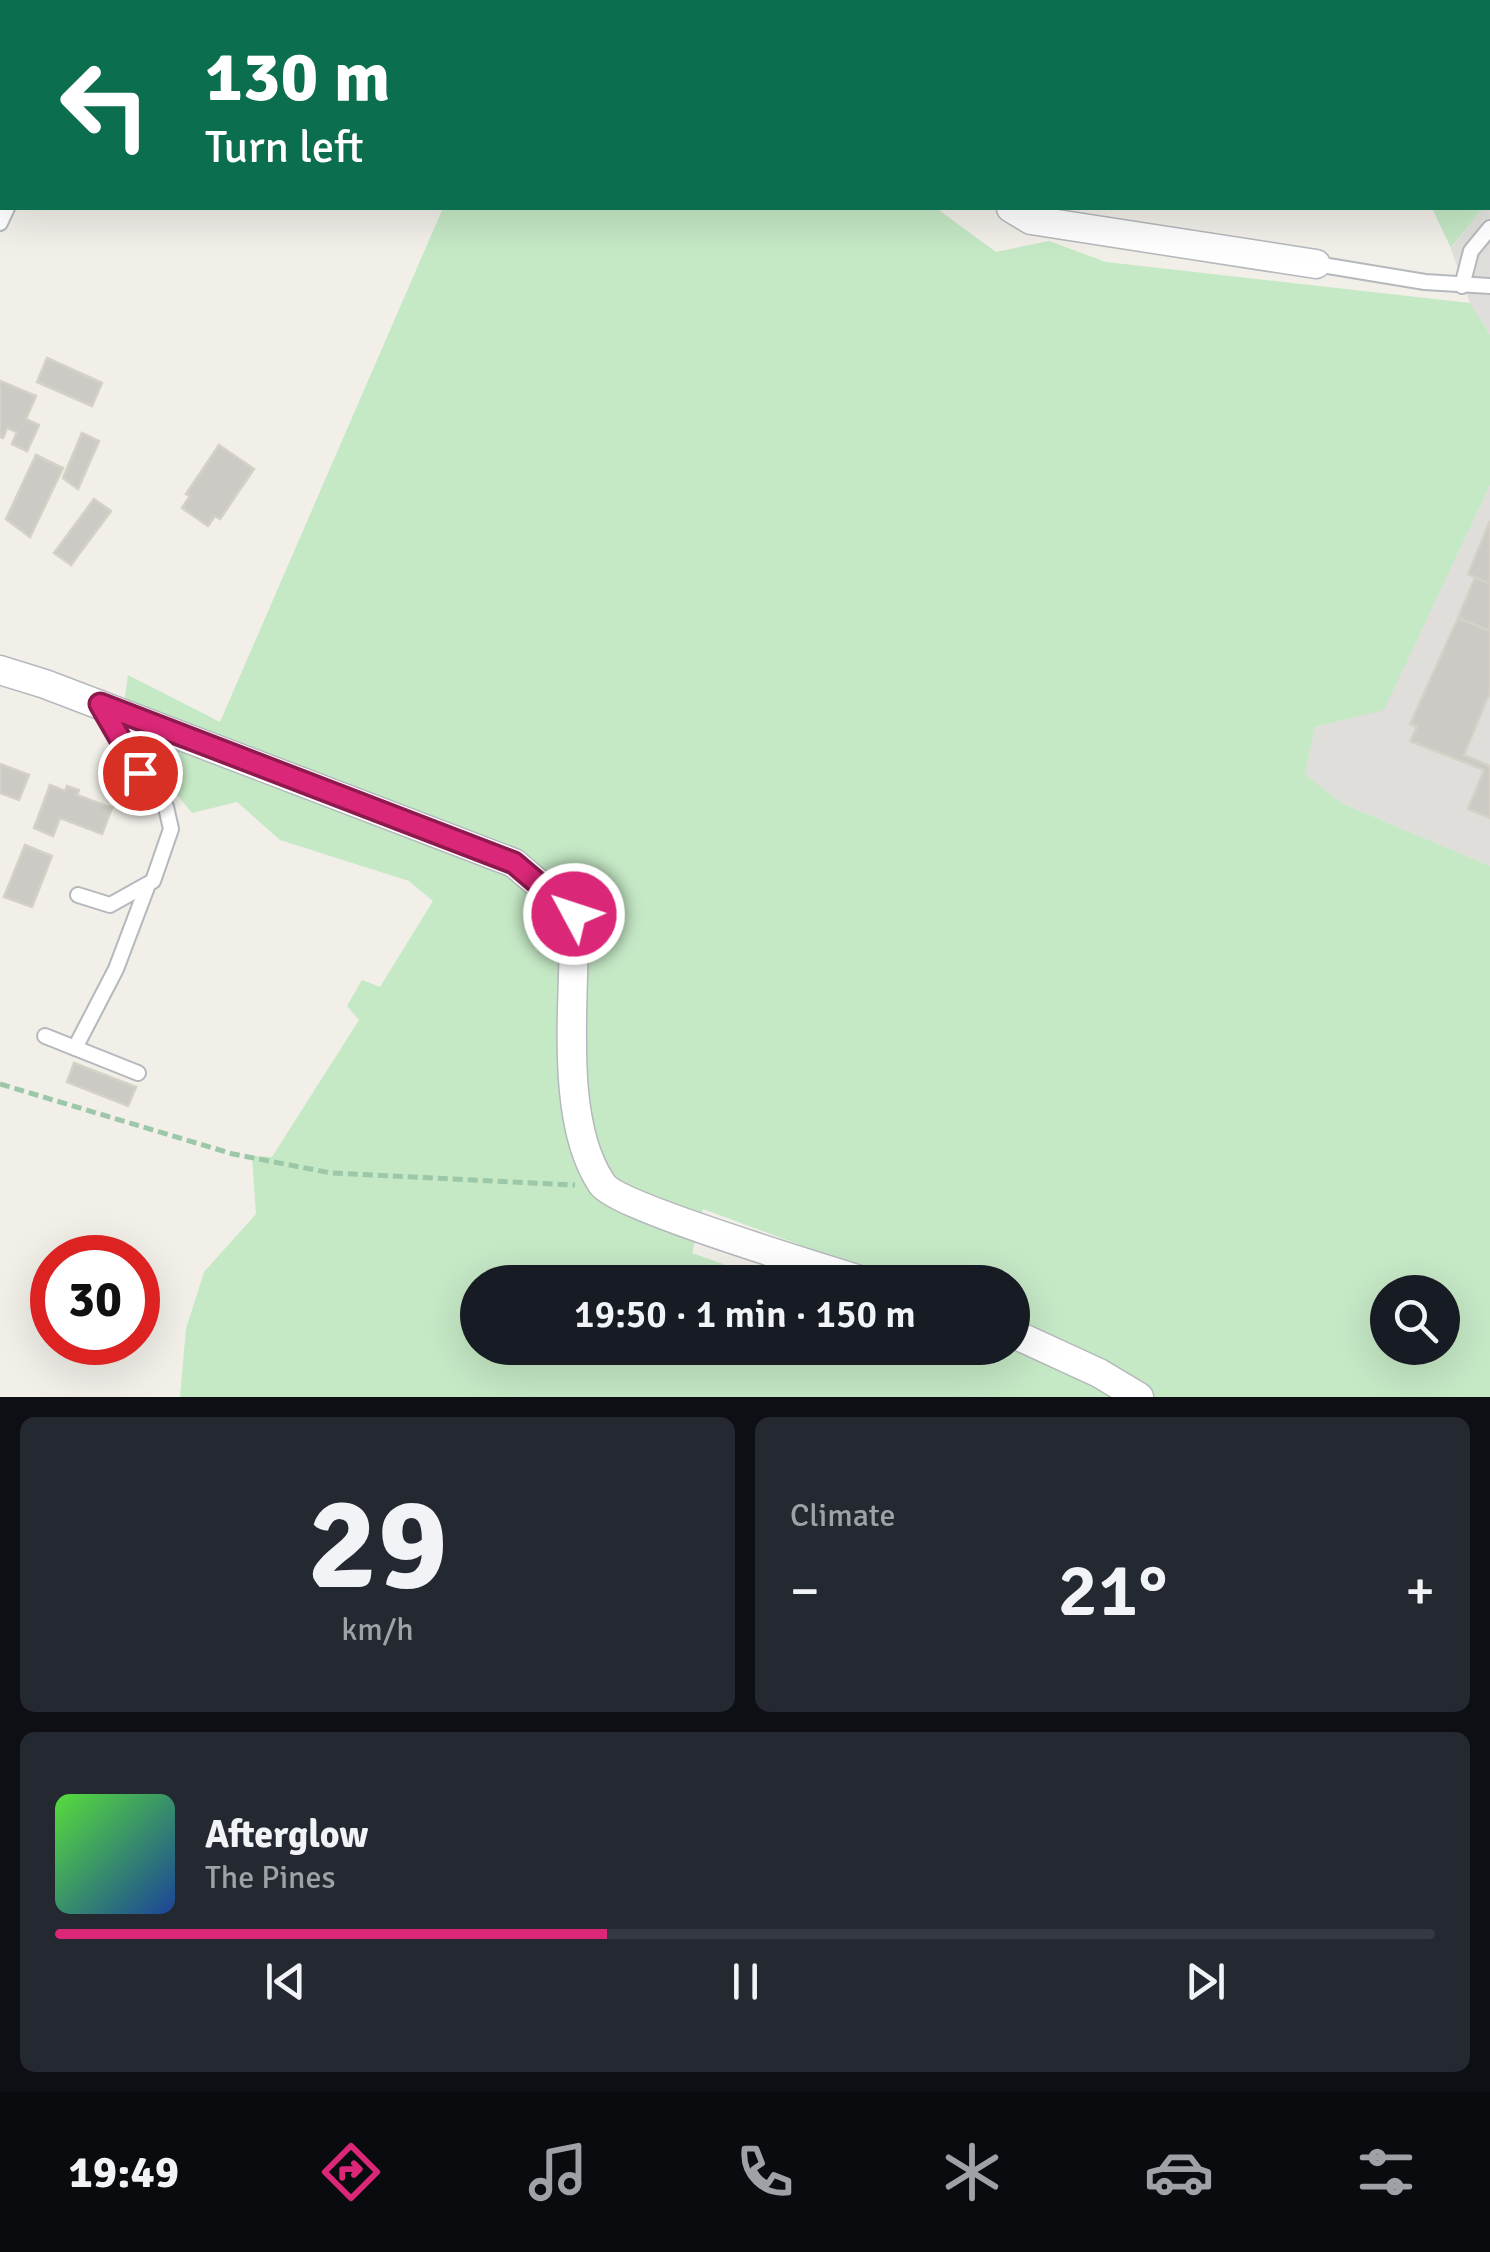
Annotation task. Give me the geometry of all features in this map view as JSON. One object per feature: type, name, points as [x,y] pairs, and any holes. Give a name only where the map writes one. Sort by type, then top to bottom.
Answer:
[{"type":"street","points":[[1014,210],[1030,220],[1316,264]]},
{"type":"street","points":[[0,670],[100,704],[514,863],[574,914],[572,1054],[578,1127],[604,1186],[641,1206],[816,1265]]},
{"type":"street","points":[[1030,1341],[1099,1373],[1139,1397]]},
{"type":"lane","points":[[1462,286],[1471,250],[1490,228]]},
{"type":"lane","points":[[1316,264],[1489,288]]},
{"type":"lane","points":[[74,1048],[116,969],[172,828],[170,817],[100,704]]},
{"type":"lane","points":[[78,895],[110,905],[147,887]]},
{"type":"lane","points":[[44,1036],[138,1073]]},
{"type":"path","points":[[0,1084],[233,1154],[331,1173],[604,1186]]},
{"type":"shaded area","points":[[1481,210],[1490,210],[1490,335],[1470,303],[1451,249]]},
{"type":"shaded area","points":[[1490,485],[1490,866],[1341,803],[1305,774],[1315,727],[1384,709]]},
{"type":"green space","points":[[442,210],[939,210],[996,252],[1049,241],[1106,262],[1470,303],[1490,335],[1490,485],[1384,710],[1315,727],[1305,774],[1341,803],[1490,866],[1490,1397],[180,1397],[186,1329],[204,1272],[256,1214],[252,1156],[272,1157],[359,1020],[347,1006],[362,980],[380,987],[433,901],[409,881],[280,840],[237,802],[192,813],[121,725],[128,675],[220,722]]},
{"type":"green space","points":[[1433,210],[1481,210],[1451,248]]},
{"type":"building","points":[[47,358],[102,383],[92,406],[37,382]]},
{"type":"building","points":[[0,381],[36,396],[26,419],[39,425],[27,451],[12,444],[17,432],[7,428],[0,437]]},
{"type":"building","points":[[82,433],[99,441],[78,489],[63,478]]},
{"type":"building","points":[[219,445],[254,469],[220,519],[215,516],[208,526],[182,508],[190,496],[186,494]]},
{"type":"building","points":[[36,455],[63,468],[30,537],[6,519]]},
{"type":"building","points":[[94,499],[111,511],[71,565],[54,553]]},
{"type":"building","points":[[1490,521],[1490,584],[1468,574]]},
{"type":"building","points":[[1475,577],[1490,584],[1490,631],[1458,618]]},
{"type":"building","points":[[1458,618],[1490,631],[1490,692],[1464,755],[1490,766],[1490,818],[1468,809],[1484,770],[1410,741],[1417,727],[1410,724]]},
{"type":"building","points":[[0,764],[29,775],[19,800],[0,793]]},
{"type":"building","points":[[50,785],[65,791],[67,786],[79,790],[77,795],[112,808],[102,834],[60,818],[53,836],[34,828]]},
{"type":"building","points":[[25,845],[52,856],[32,907],[4,897]]},
{"type":"building","points":[[74,1063],[136,1087],[128,1106],[67,1082]]},
{"type":"route","points":[[140,773],[100,704],[514,863],[574,914]]}]
